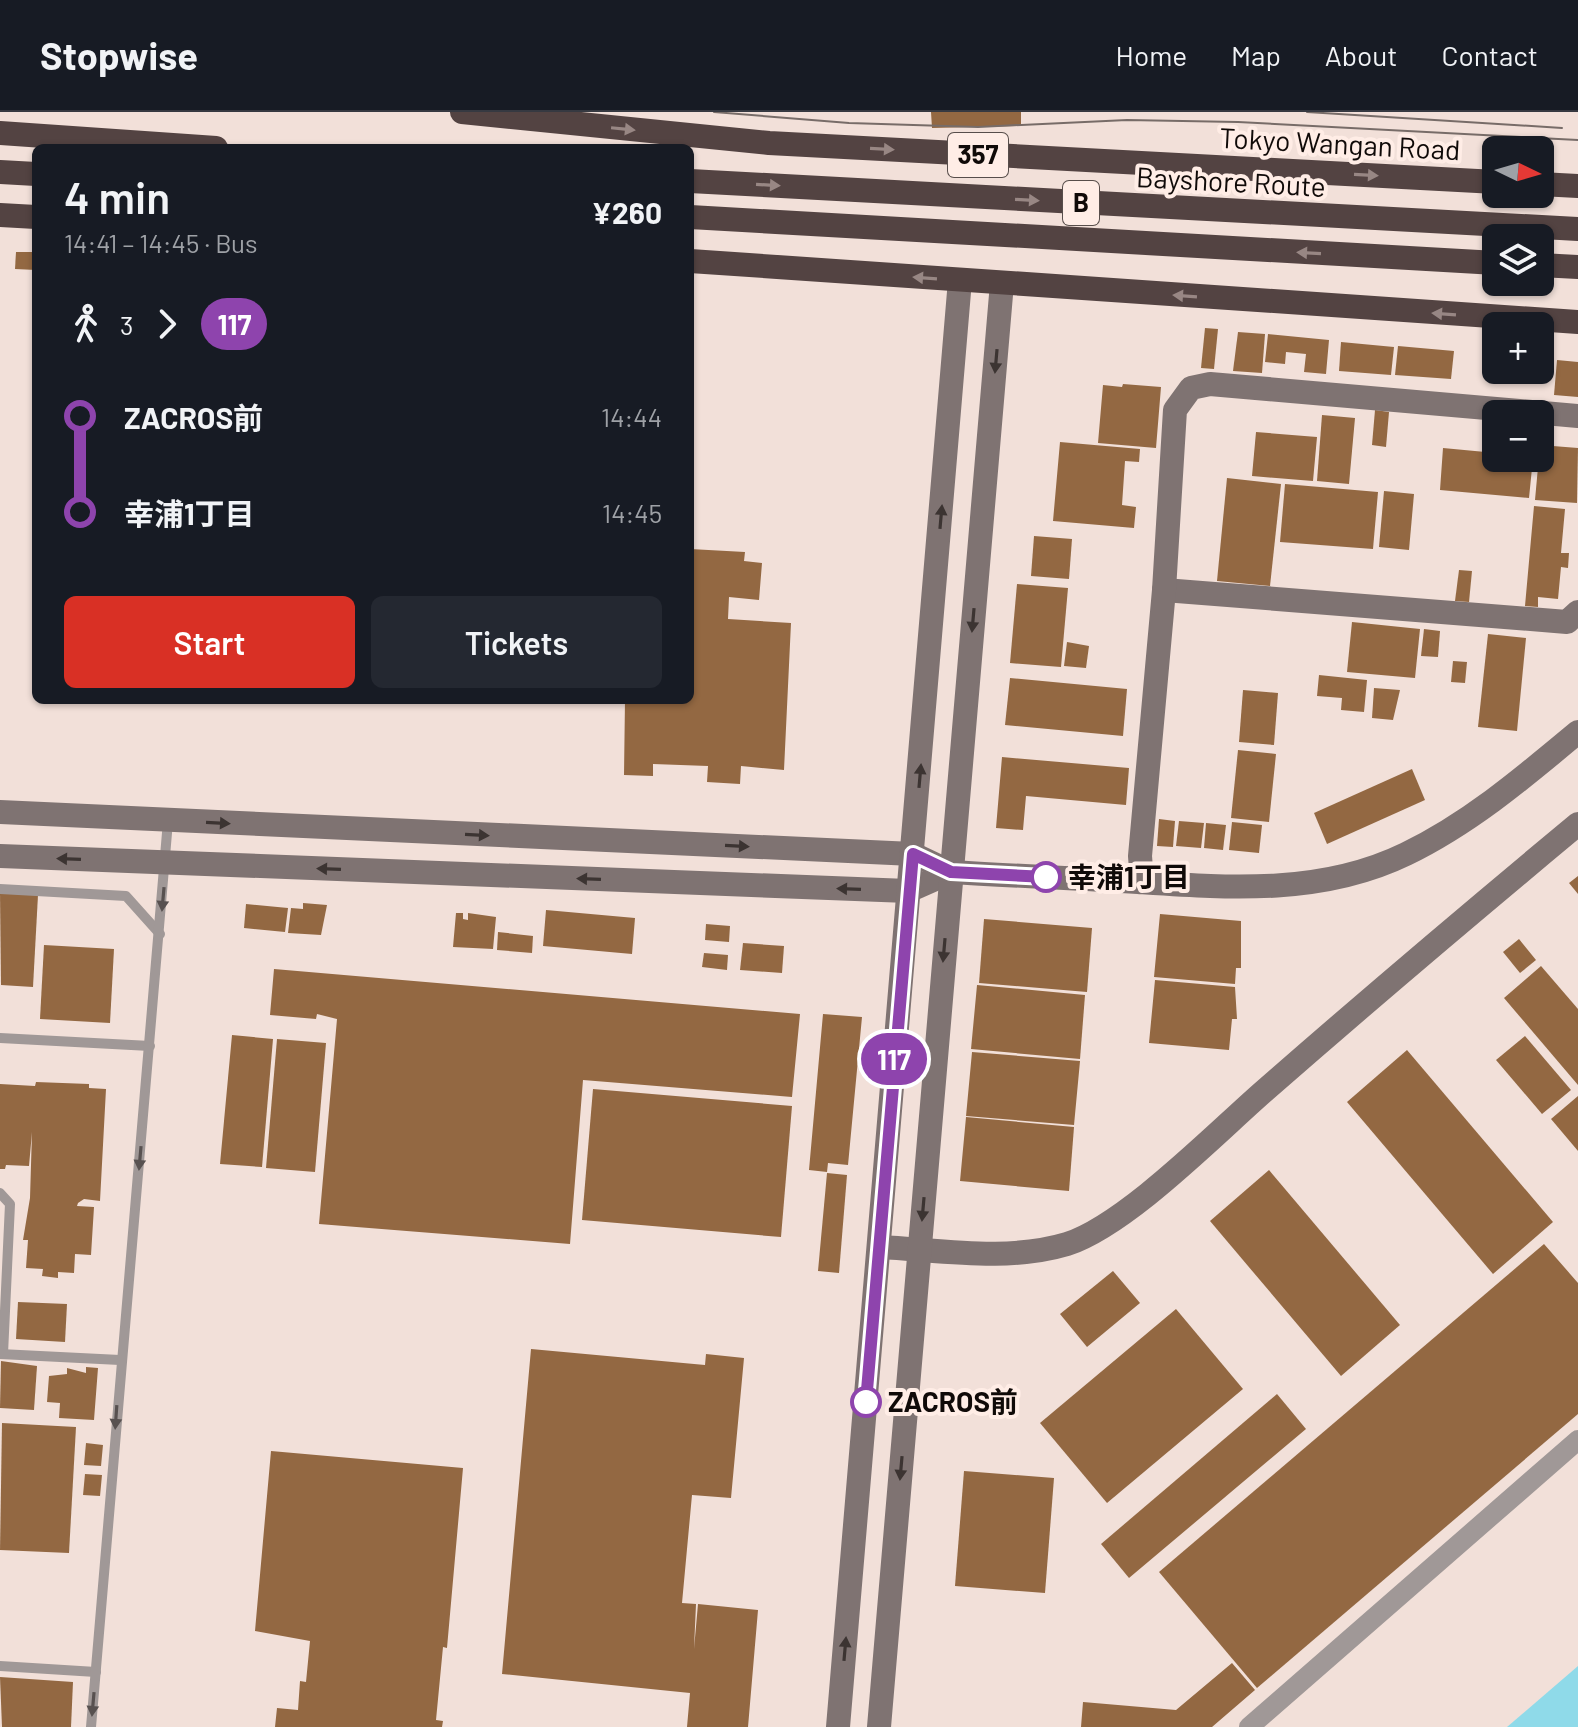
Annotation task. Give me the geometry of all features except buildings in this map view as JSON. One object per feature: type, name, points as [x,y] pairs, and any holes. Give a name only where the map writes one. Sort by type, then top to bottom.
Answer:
[{"type":"highway","name":"Tokyo Wangan Road","points":[[462,112],[769,143],[1482,181]]},
{"type":"highway","points":[[0,126],[76,137]]},
{"type":"highway","points":[[0,133],[165,144]]},
{"type":"highway","points":[[0,172],[32,174]]},
{"type":"highway","name":"Bayshore Route","points":[[694,181],[1578,229]]},
{"type":"highway","points":[[1554,185],[1578,186]]},
{"type":"highway","points":[[0,215],[32,217]]},
{"type":"highway","name":"B","points":[[694,217],[1482,262]]},
{"type":"highway","points":[[694,261],[1578,322]]},
{"type":"highway","points":[[1554,266],[1578,267]]},
{"type":"street","points":[[838,1727],[960,280]]},
{"type":"street","points":[[879,1727],[1002,283]]},
{"type":"street","points":[[1142,882],[1140,856],[1164,590],[1175,410],[1191,388],[1210,384],[1578,416]]},
{"type":"street","points":[[1164,590],[1567,622],[1578,612]]},
{"type":"street","points":[[0,812],[913,854],[951,872],[1279,887],[1337,879],[1405,855],[1495,802],[1578,732]]},
{"type":"street","points":[[880,1247],[1002,1254],[1067,1244],[1102,1228],[1578,824]]},
{"type":"street","points":[[0,856],[908,891],[951,872]]},
{"type":"street","points":[[1249,1727],[1578,1440]]},
{"type":"lane","points":[[91,1727],[168,821]]},
{"type":"lane","points":[[0,889],[126,896],[160,934]]},
{"type":"lane","points":[[0,1038],[150,1046]]},
{"type":"lane","points":[[0,1193],[10,1204],[2,1354],[120,1360]]},
{"type":"lane","points":[[0,1666],[96,1672]]},
{"type":"water","points":[[1578,1666],[1578,1727],[1507,1727]]},
{"type":"tram line","points":[[714,112],[849,123],[978,127],[1127,120],[1238,122],[1578,140]]},
{"type":"tram line","points":[[1307,112],[1562,128]]},
{"type":"bus line","name":"117","points":[[866,1402],[913,854],[951,872],[1046,877]]},
{"type":"place","name":"幸浦1丁目","points":[[1046,877]]},
{"type":"place","name":"ZACROS前","points":[[866,1402]]}]
